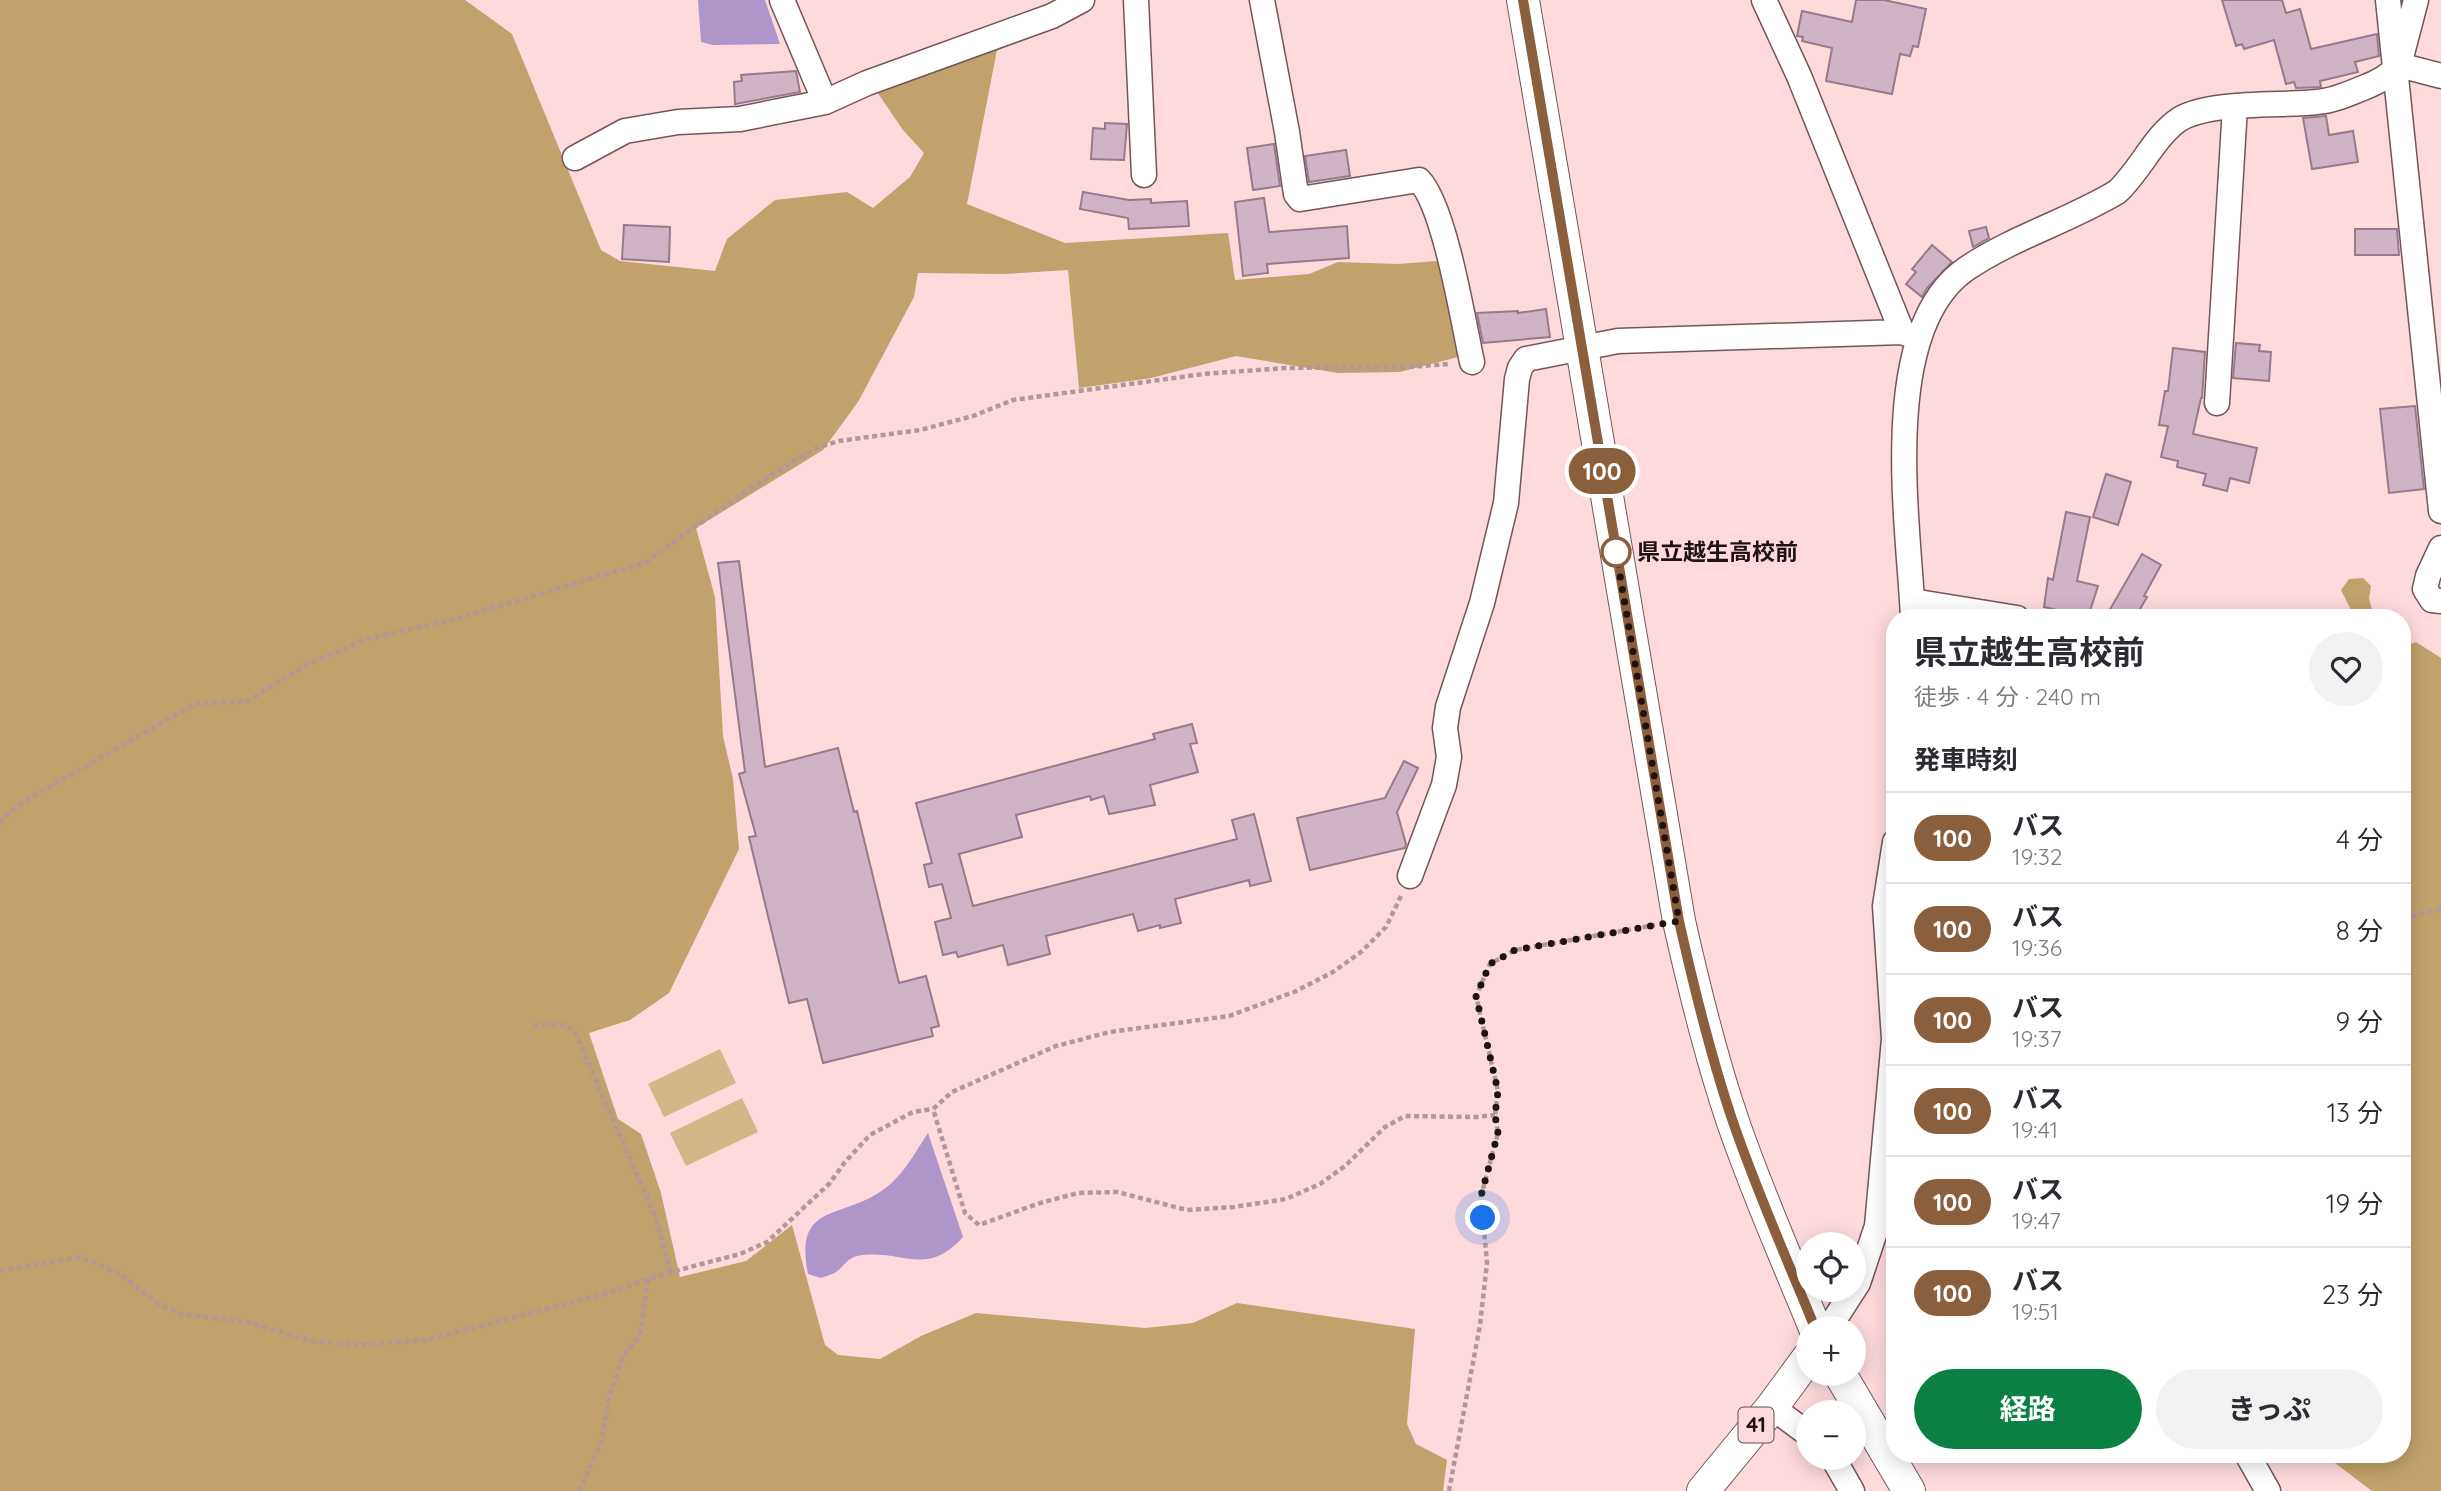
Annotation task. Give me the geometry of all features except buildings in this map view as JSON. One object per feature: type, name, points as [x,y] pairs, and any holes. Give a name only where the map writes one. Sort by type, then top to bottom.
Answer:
[{"type":"main road","points":[[1523,0],[1679,921],[1694,989],[1731,1117],[1810,1316]]},
{"type":"main road","name":"41","points":[[1703,1491],[1796,1374]]},
{"type":"main road","points":[[1847,1386],[1886,1452]]},
{"type":"main road","points":[[1892,1463],[1909,1491]]},
{"type":"street","points":[[782,0],[825,102]]},
{"type":"street","points":[[575,158],[625,131],[678,121],[740,119],[825,102],[867,83],[1052,16],[1082,0]]},
{"type":"street","points":[[1136,0],[1144,175]]},
{"type":"street","points":[[1262,0],[1296,194],[1300,199],[1419,180],[1427,188],[1435,207],[1456,285],[1472,362]]},
{"type":"street","points":[[1764,0],[1910,336],[1909,391],[1902,442],[1903,493],[1913,609]]},
{"type":"street","points":[[2388,0],[2441,511]]},
{"type":"street","points":[[1410,876],[1444,785],[1449,757],[1445,728],[1448,707],[1482,603],[1506,503],[1512,418],[1520,368],[1526,359],[1618,341],[1910,336],[1931,312],[1947,287],[1965,270],[2117,191],[2127,183],[2167,130],[2181,118],[2235,107],[2319,102],[2339,98],[2373,84],[2396,68],[2416,0]]},
{"type":"street","points":[[2396,68],[2441,76]]},
{"type":"street","points":[[2217,403],[2235,107]]},
{"type":"street","points":[[2441,548],[2425,589],[2432,600],[2441,601]]},
{"type":"street","points":[[1886,900],[1886,921]]},
{"type":"street","points":[[1837,1316],[1886,1234]]},
{"type":"street","points":[[1772,1407],[1796,1425]]},
{"type":"street","points":[[2252,1463],[2268,1491]]},
{"type":"street","points":[[1840,1470],[1852,1491]]},
{"type":"path","points":[[0,822],[8,813],[81,768],[195,704],[248,701],[306,665],[367,639],[459,618],[647,562],[768,477],[817,448],[838,441],[920,430],[973,416],[1013,400],[1203,374],[1472,362]]},
{"type":"path","points":[[0,1271],[80,1256],[120,1274],[158,1304],[181,1314],[252,1322],[311,1341],[358,1345],[425,1340],[597,1296],[671,1272],[740,1254],[767,1242],[828,1184],[870,1135],[914,1112],[933,1109],[952,1092],[1056,1045],[1110,1032],[1229,1016],[1294,992],[1333,972],[1361,952],[1385,927],[1410,876]]},
{"type":"path","points":[[2411,916],[2441,909]]},
{"type":"path","points":[[1449,1491],[1480,1325],[1487,1263],[1481,1196],[1498,1133],[1495,1115],[1498,1091],[1476,996],[1490,964],[1515,950],[1679,921]]},
{"type":"path","points":[[534,1025],[564,1025],[575,1032],[655,1216],[671,1272]]},
{"type":"path","points":[[933,1109],[965,1213],[979,1225],[1040,1203],[1078,1194],[1117,1192],[1187,1210],[1234,1207],[1286,1199],[1320,1184],[1345,1166],[1385,1127],[1405,1115],[1495,1115]]},
{"type":"path","points":[[579,1491],[601,1443],[609,1399],[623,1357],[640,1335],[648,1279]]},
{"type":"shaded area","points":[[0,0],[465,0],[512,34],[601,250],[620,261],[715,271],[727,239],[775,200],[847,192],[873,208],[910,177],[924,153],[903,130],[877,92],[997,50],[967,204],[1065,243],[1228,233],[1235,280],[1309,274],[1338,262],[1398,264],[1450,260],[1462,356],[1400,372],[1338,373],[1236,356],[1151,378],[1079,388],[1068,270],[1005,274],[918,273],[914,297],[858,402],[823,450],[696,528],[715,597],[723,736],[733,779],[739,849],[669,993],[630,1020],[589,1033],[618,1119],[641,1134],[661,1193],[680,1277],[746,1261],[792,1225],[825,1345],[838,1355],[880,1359],[921,1336],[976,1313],[1145,1328],[1193,1323],[1237,1303],[1415,1329],[1407,1424],[1416,1444],[1447,1460],[1443,1491],[0,1491]]},
{"type":"shaded area","points":[[698,0],[765,0],[780,44],[713,45],[701,42]]},
{"type":"shaded area","points":[[2363,578],[2371,586],[2369,598],[2372,609],[2350,609],[2341,590],[2349,579]]},
{"type":"shaded area","points":[[2416,642],[2441,658],[2441,1491],[2372,1491],[2335,1463],[2411,1463],[2411,644]]},
{"type":"shaded area","points":[[720,1049],[736,1083],[664,1117],[648,1084]]},
{"type":"shaded area","points":[[742,1098],[758,1132],[686,1166],[670,1133]]},
{"type":"shaded area","points":[[928,1133],[963,1237],[937,1257],[913,1259],[857,1256],[830,1275],[821,1278],[808,1274],[805,1251],[808,1235],[814,1224],[823,1217],[865,1200],[888,1186],[907,1165]]},
{"type":"bus line","name":"100","points":[[1523,0],[1679,921],[1694,989],[1731,1117],[1810,1316]]},
{"type":"place","name":"県立越生高校前","points":[[1616,552]]},
{"type":"route","points":[[1483,1218],[1481,1196],[1498,1133],[1495,1115],[1498,1091],[1476,996],[1490,964],[1515,950],[1679,921],[1616,552]]}]
